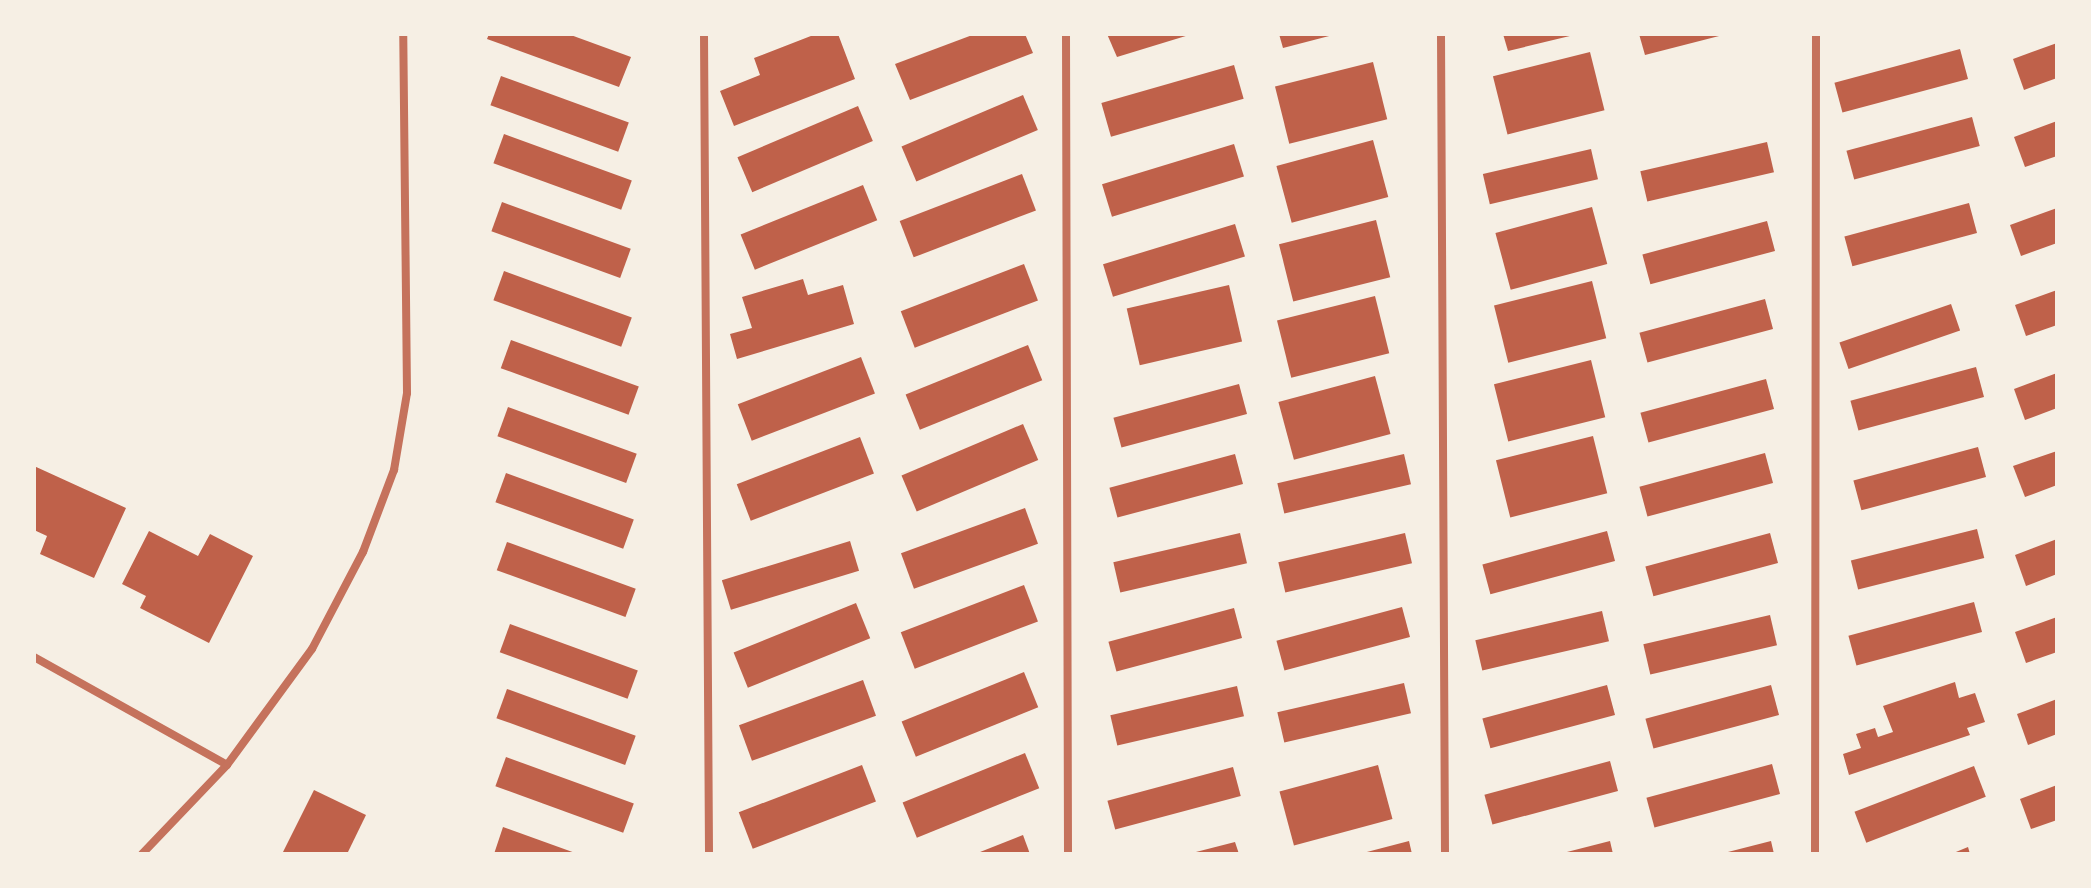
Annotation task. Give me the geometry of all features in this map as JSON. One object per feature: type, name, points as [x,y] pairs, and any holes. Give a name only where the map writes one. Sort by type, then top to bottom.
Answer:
[{"type":"street","points":[[142,854],[227,765],[312,649],[363,552],[394,470],[407,393],[403,34]]},
{"type":"street","points":[[704,34],[709,854]]},
{"type":"street","points":[[1066,34],[1068,854]]},
{"type":"street","points":[[1441,34],[1445,854]]},
{"type":"street","points":[[1815,854],[1816,34]]},
{"type":"street","points":[[34,657],[227,765]]},
{"type":"building","points":[[489,34],[568,34],[631,57],[619,87],[487,39]]},
{"type":"building","points":[[816,34],[838,34],[855,79],[734,126],[720,91],[760,75],[754,58]]},
{"type":"building","points":[[975,34],[1025,34],[1033,53],[910,100],[895,64]]},
{"type":"building","points":[[1107,34],[1189,34],[1189,35],[1117,57]]},
{"type":"building","points":[[1279,34],[1333,34],[1333,35],[1283,48]]},
{"type":"building","points":[[1503,34],[1574,34],[1574,35],[1508,51]]},
{"type":"building","points":[[1639,34],[1722,34],[1723,35],[1645,55]]},
{"type":"building","points":[[2057,43],[2057,78],[2024,90],[2013,59]]},
{"type":"building","points":[[1960,49],[1968,79],[1842,113],[1834,83]]},
{"type":"building","points":[[1590,52],[1605,110],[1507,134],[1493,76]]},
{"type":"building","points":[[1373,62],[1387,119],[1289,144],[1275,86]]},
{"type":"building","points":[[1234,65],[1244,99],[1111,137],[1101,103]]},
{"type":"building","points":[[501,76],[629,123],[618,152],[490,105]]},
{"type":"building","points":[[1023,95],[1038,130],[916,182],[901,147]]},
{"type":"building","points":[[858,106],[873,141],[752,192],[737,157]]},
{"type":"building","points":[[1972,117],[1980,146],[1854,180],[1846,151]]},
{"type":"building","points":[[2057,121],[2057,156],[2025,167],[2014,137]]},
{"type":"building","points":[[504,134],[632,181],[621,210],[493,163]]},
{"type":"building","points":[[1373,140],[1388,197],[1292,223],[1276,166]]},
{"type":"building","points":[[1767,142],[1774,172],[1647,201],[1640,171]]},
{"type":"building","points":[[1234,144],[1244,177],[1112,217],[1102,184]]},
{"type":"building","points":[[1591,149],[1598,179],[1490,204],[1483,174]]},
{"type":"building","points":[[1022,174],[1036,210],[914,257],[900,221]]},
{"type":"building","points":[[863,185],[877,220],[755,270],[741,234]]},
{"type":"building","points":[[502,202],[631,249],[620,278],[491,231]]},
{"type":"building","points":[[1969,203],[1977,233],[1852,266],[1844,236]]},
{"type":"building","points":[[1592,207],[1607,264],[1511,290],[1495,233]]},
{"type":"building","points":[[2057,208],[2057,243],[2021,256],[2010,225]]},
{"type":"building","points":[[1376,220],[1390,277],[1293,301],[1279,244]]},
{"type":"building","points":[[1767,221],[1775,251],[1650,284],[1642,254]]},
{"type":"building","points":[[1235,224],[1245,257],[1113,297],[1103,264]]},
{"type":"building","points":[[1024,264],[1038,300],[915,348],[901,311]]},
{"type":"building","points":[[504,271],[632,318],[621,347],[493,300]]},
{"type":"building","points":[[803,279],[808,295],[843,285],[854,324],[737,359],[730,334],[752,328],[742,297]]},
{"type":"building","points":[[1592,281],[1606,338],[1508,363],[1494,305]]},
{"type":"building","points":[[1229,285],[1242,342],[1140,365],[1127,309]]},
{"type":"building","points":[[2057,290],[2057,325],[2026,336],[2015,305]]},
{"type":"building","points":[[1375,296],[1389,353],[1291,378],[1277,320]]},
{"type":"building","points":[[1765,299],[1773,329],[1647,363],[1639,333]]},
{"type":"building","points":[[1951,304],[1960,330],[1849,369],[1839,342]]},
{"type":"building","points":[[511,340],[639,387],[629,415],[501,368]]},
{"type":"building","points":[[1028,345],[1042,380],[920,430],[906,394]]},
{"type":"building","points":[[861,357],[875,393],[752,441],[738,404]]},
{"type":"building","points":[[1591,360],[1605,417],[1508,441],[1494,384]]},
{"type":"building","points":[[1976,367],[1984,397],[1858,431],[1850,401]]},
{"type":"building","points":[[2057,373],[2057,408],[2025,420],[2014,389]]},
{"type":"building","points":[[1375,376],[1391,434],[1294,460],[1278,402]]},
{"type":"building","points":[[1766,379],[1774,409],[1648,443],[1640,413]]},
{"type":"building","points":[[1239,384],[1247,414],[1121,448],[1113,418]]},
{"type":"building","points":[[508,407],[637,454],[626,483],[497,436]]},
{"type":"building","points":[[1023,424],[1038,460],[917,511],[901,476]]},
{"type":"building","points":[[1593,436],[1607,493],[1510,517],[1496,460]]},
{"type":"building","points":[[860,437],[874,473],[751,521],[737,484]]},
{"type":"building","points":[[1978,447],[1986,477],[1861,510],[1853,480]]},
{"type":"building","points":[[2057,451],[2057,485],[2025,497],[2013,466]]},
{"type":"building","points":[[1765,453],[1773,483],[1647,517],[1639,487]]},
{"type":"building","points":[[1235,454],[1243,484],[1117,518],[1109,488]]},
{"type":"building","points":[[1404,454],[1411,484],[1284,513],[1277,483]]},
{"type":"building","points":[[34,466],[126,508],[94,578],[40,554],[47,536],[34,530]]},
{"type":"building","points":[[506,473],[634,520],[623,549],[495,502]]},
{"type":"building","points":[[1025,508],[1038,544],[914,589],[901,553]]},
{"type":"building","points":[[1977,529],[1984,558],[1858,590],[1851,560]]},
{"type":"building","points":[[149,531],[198,556],[210,534],[253,556],[209,643],[140,608],[146,596],[122,584]]},
{"type":"building","points":[[1607,531],[1615,561],[1490,594],[1482,564]]},
{"type":"building","points":[[1240,533],[1247,563],[1120,592],[1113,562]]},
{"type":"building","points":[[1405,533],[1412,563],[1285,592],[1278,562]]},
{"type":"building","points":[[1770,533],[1778,563],[1653,596],[1645,566]]},
{"type":"building","points":[[2057,539],[2057,574],[2026,586],[2015,555]]},
{"type":"building","points":[[850,541],[859,571],[731,610],[722,580]]},
{"type":"building","points":[[507,542],[636,589],[625,617],[497,570]]},
{"type":"building","points":[[1024,585],[1038,621],[915,669],[901,632]]},
{"type":"building","points":[[1974,602],[1982,632],[1856,666],[1848,636]]},
{"type":"building","points":[[856,603],[870,638],[748,688],[734,652]]},
{"type":"building","points":[[1402,607],[1410,637],[1284,671],[1276,641]]},
{"type":"building","points":[[1234,608],[1242,638],[1116,672],[1108,642]]},
{"type":"building","points":[[1602,611],[1609,641],[1482,670],[1475,640]]},
{"type":"building","points":[[1770,615],[1777,645],[1650,674],[1643,644]]},
{"type":"building","points":[[2057,617],[2057,652],[2026,663],[2015,632]]},
{"type":"building","points":[[510,624],[638,671],[628,699],[500,652]]},
{"type":"building","points":[[1024,672],[1038,707],[916,757],[902,721]]},
{"type":"building","points":[[863,680],[876,716],[752,761],[739,725]]},
{"type":"building","points":[[1955,682],[1959,698],[1975,693],[1985,722],[1967,728],[1970,735],[1849,775],[1843,754],[1861,748],[1856,734],[1875,728],[1878,737],[1893,732],[1883,706]]},
{"type":"building","points":[[1404,683],[1411,713],[1284,742],[1277,712]]},
{"type":"building","points":[[1607,685],[1615,715],[1490,748],[1482,718]]},
{"type":"building","points":[[1771,685],[1779,715],[1653,749],[1645,719]]},
{"type":"building","points":[[1237,686],[1244,716],[1117,745],[1110,715]]},
{"type":"building","points":[[507,689],[636,736],[625,765],[496,718]]},
{"type":"building","points":[[2057,699],[2057,734],[2028,745],[2017,714]]},
{"type":"building","points":[[1025,753],[1039,788],[917,838],[903,802]]},
{"type":"building","points":[[506,757],[634,804],[623,833],[495,786]]},
{"type":"building","points":[[1610,761],[1618,791],[1492,825],[1484,795]]},
{"type":"building","points":[[1772,764],[1780,794],[1654,828],[1646,798]]},
{"type":"building","points":[[862,765],[876,801],[753,849],[739,812]]},
{"type":"building","points":[[1378,765],[1392,819],[1294,845],[1279,791]]},
{"type":"building","points":[[1974,766],[1986,797],[1866,843],[1855,812]]},
{"type":"building","points":[[1233,767],[1241,796],[1115,830],[1107,801]]},
{"type":"building","points":[[2057,785],[2057,820],[2031,829],[2020,799]]},
{"type":"building","points":[[314,790],[366,815],[347,854],[282,854]]},
{"type":"building","points":[[503,827],[578,854],[494,854]]},
{"type":"building","points":[[1023,835],[1030,854],[975,854]]},
{"type":"building","points":[[1409,841],[1412,854],[1363,854],[1363,853]]},
{"type":"building","points":[[1610,841],[1613,854],[1563,854],[1563,853]]},
{"type":"building","points":[[1771,841],[1774,854],[1724,854],[1724,853]]},
{"type":"building","points":[[1235,842],[1239,854],[1192,854],[1192,853]]},
{"type":"building","points":[[1968,847],[1970,854],[1951,854]]}]
